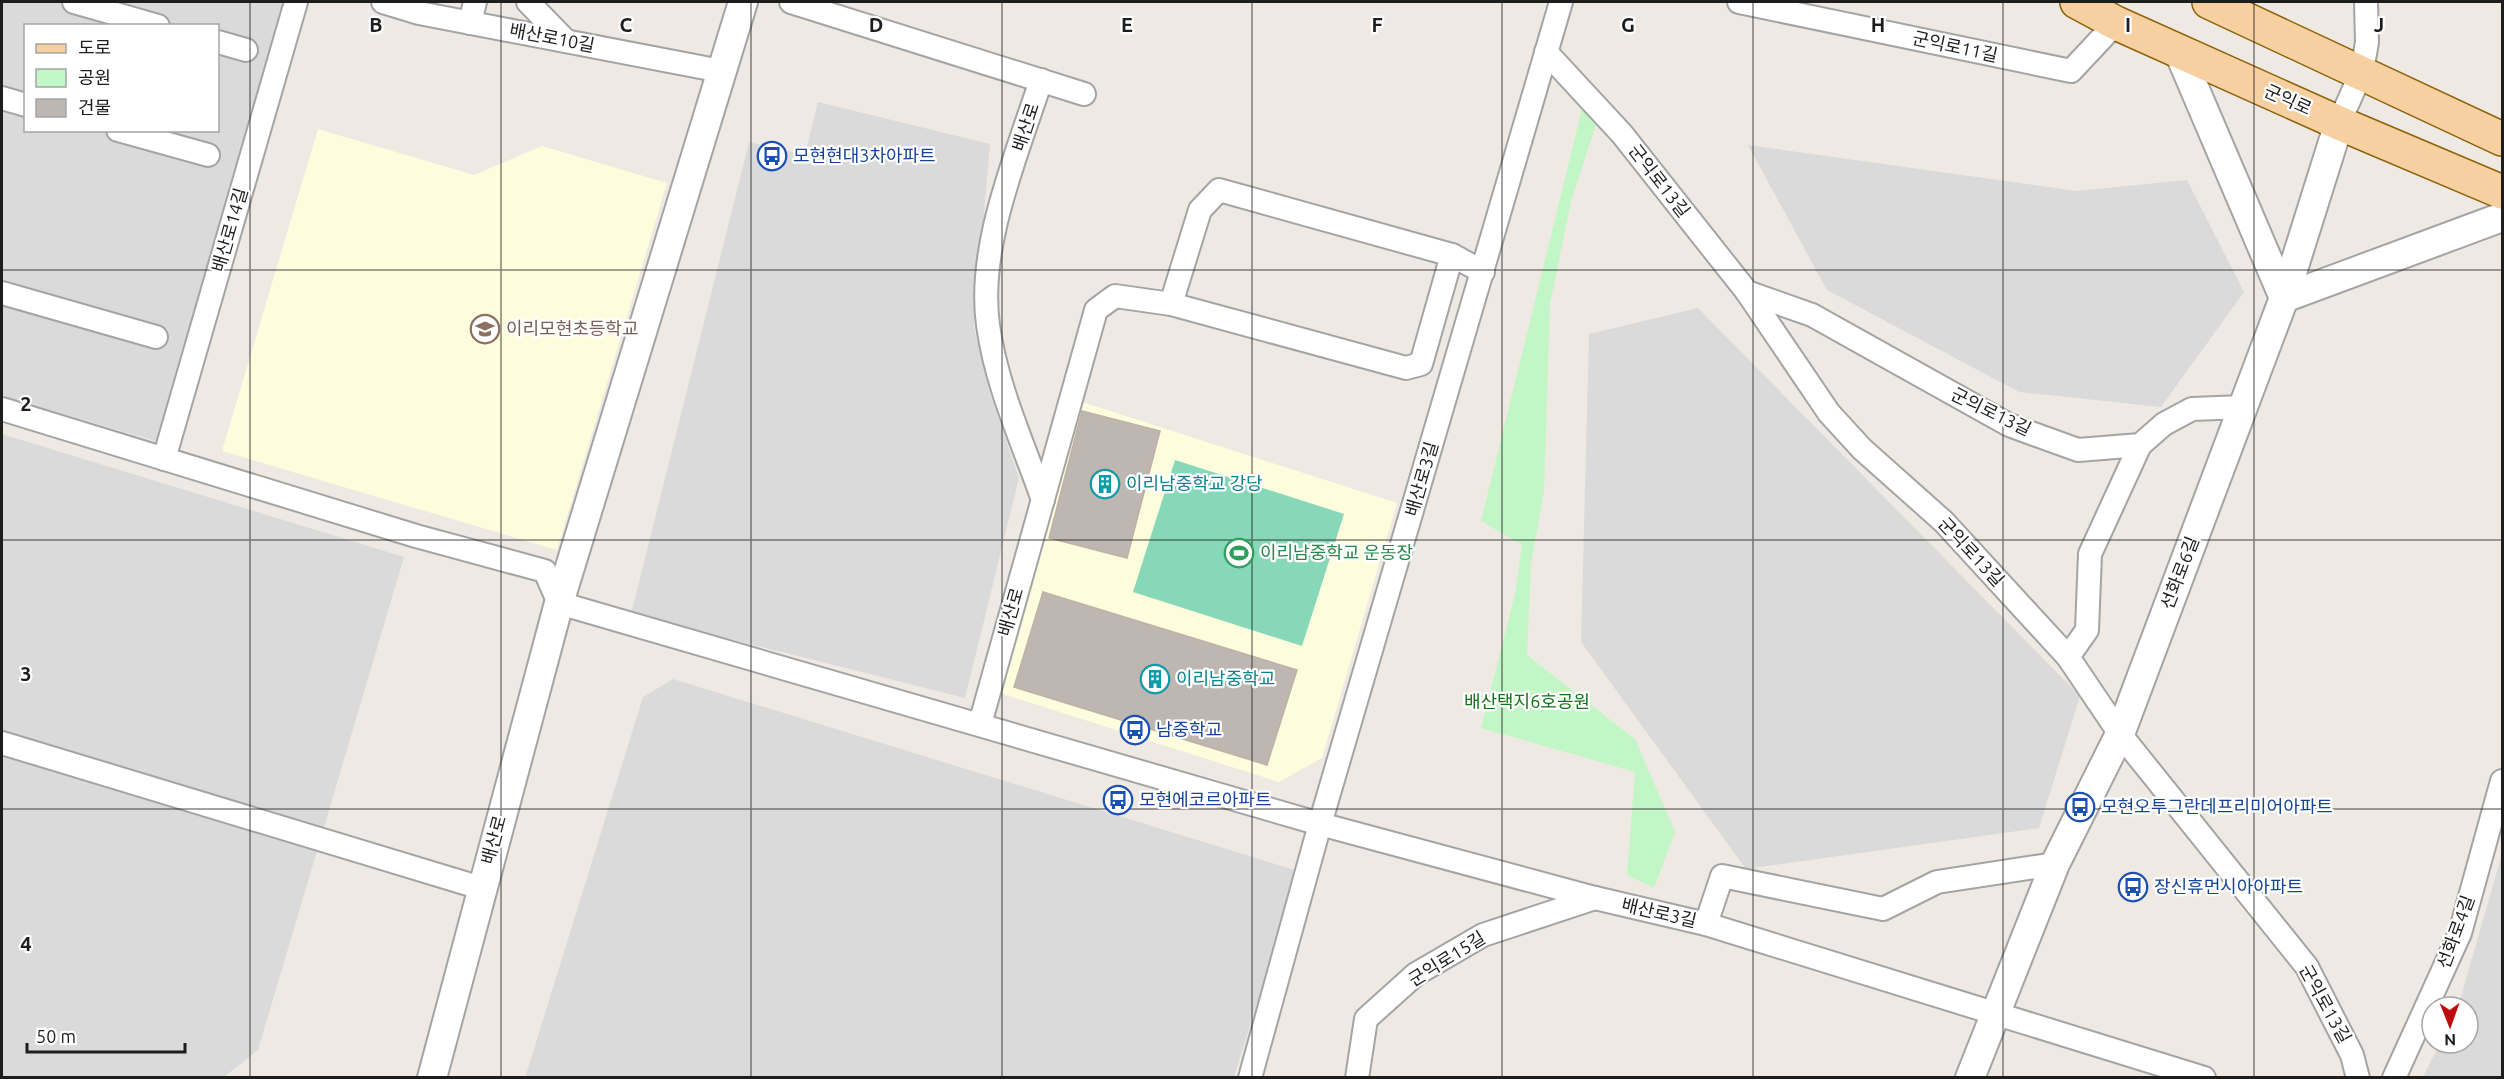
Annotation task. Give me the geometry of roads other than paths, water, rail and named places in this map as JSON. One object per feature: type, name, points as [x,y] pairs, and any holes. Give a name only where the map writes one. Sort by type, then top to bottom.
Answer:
[{"type":"main road","name":"군익로","points":[[2077,2],[2116,23],[2339,123],[2502,192]]},
{"type":"main road","points":[[2209,2],[2362,71],[2502,139]]},
{"type":"street","points":[[74,2],[151,24]]},
{"type":"street","name":"배산로14길","points":[[164,459],[296,2]]},
{"type":"street","name":"배산로10길","points":[[383,2],[419,13],[472,12],[566,41],[721,71]]},
{"type":"street","points":[[528,2],[566,41]]},
{"type":"street","name":"배산로","points":[[432,1077],[559,603],[743,2]]},
{"type":"street","name":"배산로","points":[[791,2],[1084,94]]},
{"type":"street","name":"배산로3길","points":[[1250,1077],[1320,824],[1561,2]]},
{"type":"street","name":"군익로11길","points":[[1739,2],[2071,71],[2116,23]]},
{"type":"street","points":[[2339,123],[2362,71],[2367,42],[2366,2]]},
{"type":"street","points":[[219,42],[246,50]]},
{"type":"street","points":[[2178,51],[2284,298],[2502,217]]},
{"type":"street","name":"군익로13길","points":[[1546,52],[1622,134],[1747,292],[1829,412],[1862,449],[1944,522],[2068,657],[2120,734],[2307,967],[2352,1054],[2358,1077]]},
{"type":"street","name":"배산로","points":[[980,723],[1043,500],[998,372],[988,324],[987,288],[993,235],[1041,80]]},
{"type":"street","points":[[2,98],[24,104]]},
{"type":"street","name":"선화로6길","points":[[1970,1077],[2055,864],[2120,734],[2284,298],[2339,123]]},
{"type":"street","points":[[125,132],[208,155]]},
{"type":"street","points":[[1171,304],[1200,210],[1219,190],[1452,255],[1483,272]]},
{"type":"street","points":[[1043,500],[1096,310],[1114,296],[1171,304],[1406,368],[1421,364],[1452,255]]},
{"type":"street","name":"군의로13길","points":[[1747,292],[1812,315],[2009,425],[2078,450],[2140,445]]},
{"type":"street","points":[[2,293],[156,337]]},
{"type":"street","points":[[2068,657],[2087,630],[2090,554],[2140,445],[2164,424],[2192,409],[2243,407]]},
{"type":"street","points":[[2,409],[416,536],[545,571],[559,603],[980,723]]},
{"type":"street","name":"배산로3길","points":[[980,723],[1320,824],[1595,898],[1706,924],[1995,1012]]},
{"type":"street","points":[[2,743],[481,888]]},
{"type":"street","name":"선화로4길","points":[[2394,1077],[2460,933],[2502,781]]},
{"type":"street","points":[[1706,924],[1722,876],[1883,909],[1937,882],[2055,864]]},
{"type":"street","name":"군익로15길","points":[[1357,1077],[1366,1019],[1416,974],[1482,935],[1595,898]]},
{"type":"street","points":[[1995,1012],[2204,1077]]},
{"type":"place","name":"모현현대3차아파트","points":[[772,156]]},
{"type":"place","name":"이리모현초등학교","points":[[485,329]]},
{"type":"place","name":"이리남중학교 강당","points":[[1105,484]]},
{"type":"place","name":"이리남중학교 운동장","points":[[1239,553]]},
{"type":"place","name":"이리남중학교","points":[[1155,679]]},
{"type":"place","name":"남중학교","points":[[1135,730]]},
{"type":"place","name":"모현에코르아파트","points":[[1118,800]]},
{"type":"place","name":"모현오투그란데프리미어아파트","points":[[2080,807]]},
{"type":"place","name":"장신휴먼시아아파트","points":[[2133,887]]},
{"type":"park label","name":"배산택지6호공원","points":[[1527,702]]}]
